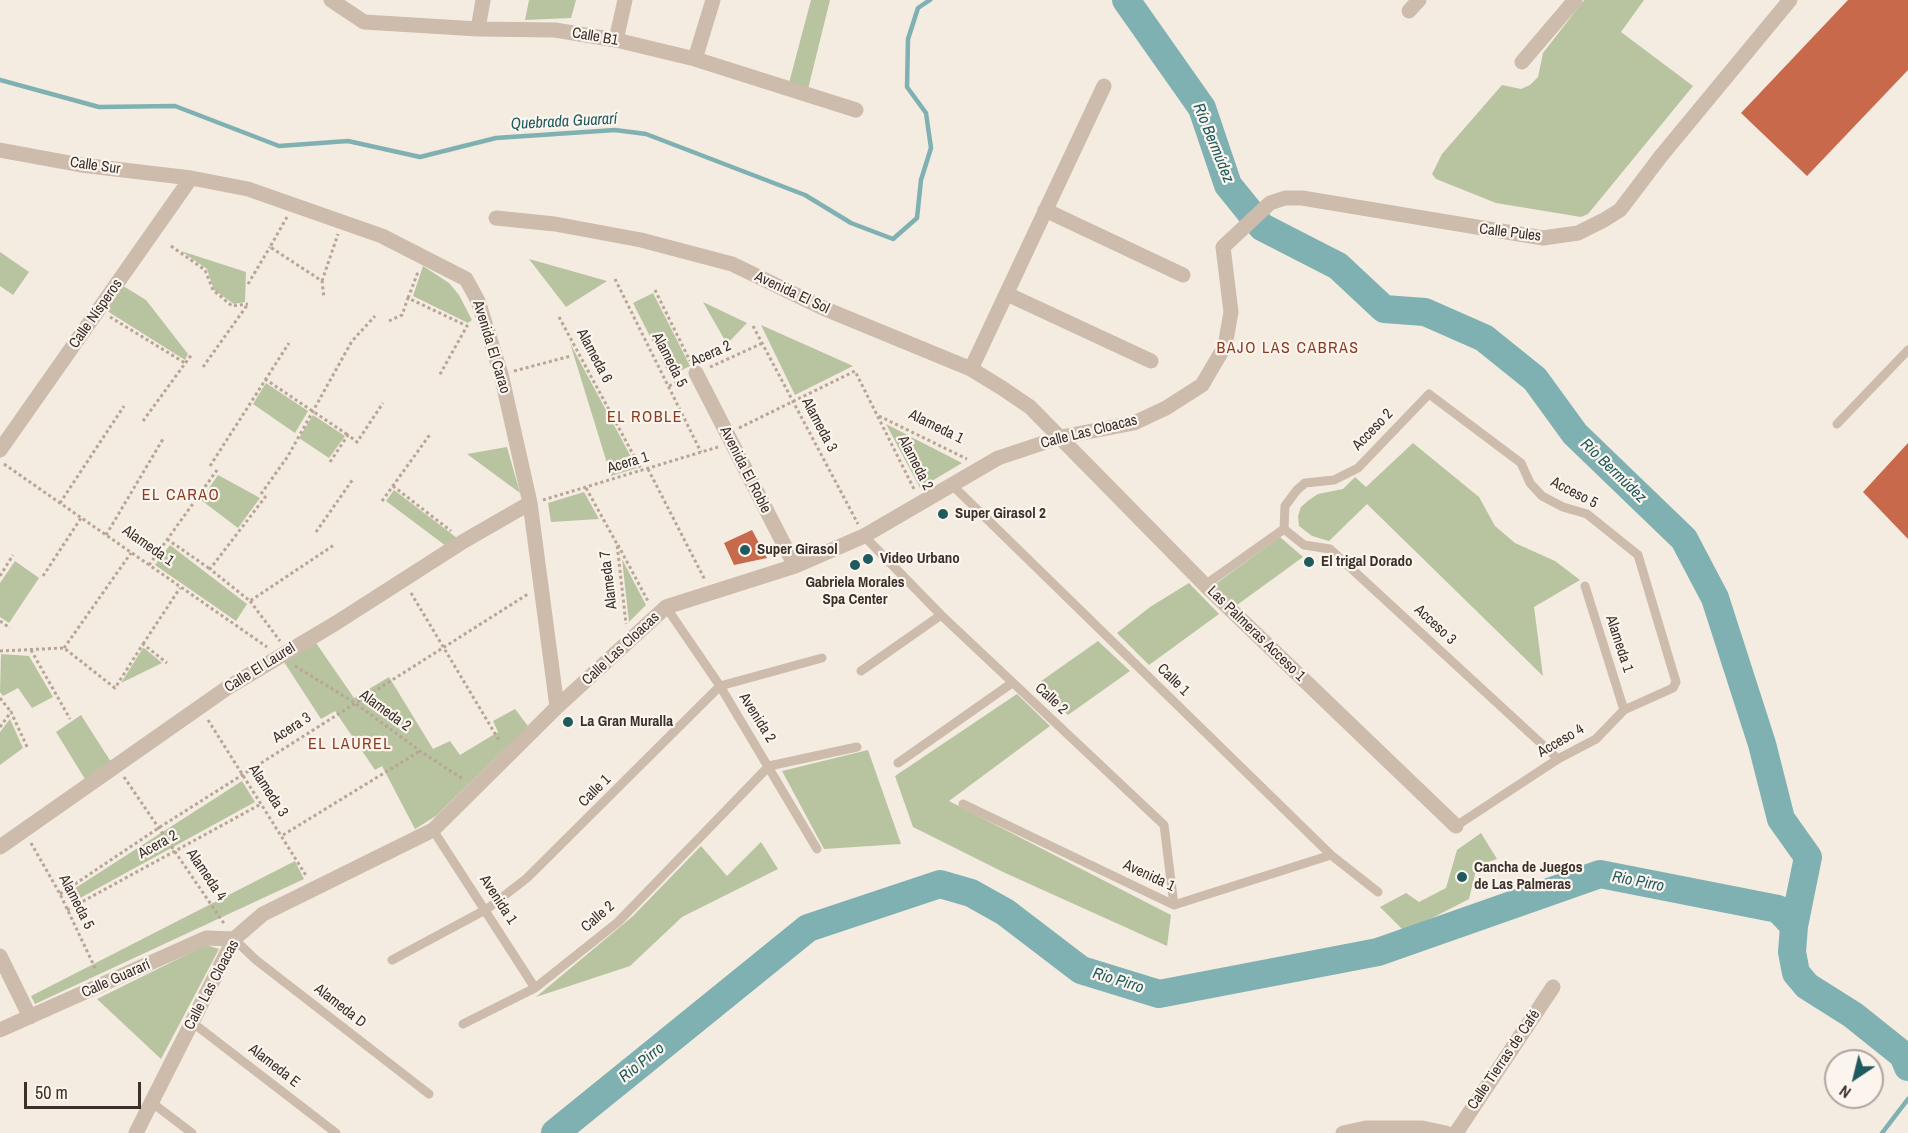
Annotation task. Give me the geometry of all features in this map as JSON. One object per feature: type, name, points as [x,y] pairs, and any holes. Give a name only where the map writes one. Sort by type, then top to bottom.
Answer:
[{"type":"street","name":"Calle B1","points":[[331,0],[364,22],[478,29],[555,30],[616,40],[694,59],[856,110]]},
{"type":"street","points":[[478,29],[483,0]]},
{"type":"street","points":[[616,40],[625,0]]},
{"type":"street","points":[[694,59],[713,0]]},
{"type":"street","points":[[1522,62],[1575,0]]},
{"type":"street","name":"Calle Pules","points":[[1223,261],[1223,248],[1270,202],[1302,198],[1543,238],[1578,233],[1620,210],[1661,156],[1790,0]]},
{"type":"street","points":[[971,369],[1104,86]]},
{"type":"street","name":"Calle Sur","points":[[0,150],[81,165],[191,178]]},
{"type":"street","name":"Avenida El Carao","points":[[191,178],[248,189],[382,236],[466,279],[478,301],[501,374],[530,503],[557,707]]},
{"type":"street","name":"Calle Nísperos","points":[[0,450],[191,178]]},
{"type":"street","points":[[1045,210],[1183,274]]},
{"type":"street","name":"Avenida El Sol","points":[[496,218],[555,224],[641,240],[732,264],[823,308],[971,369],[1030,407],[1061,437]]},
{"type":"street","name":"Calle Las Cloacas","points":[[136,1133],[234,939],[263,914],[433,830],[557,707],[661,611],[795,566],[864,536],[998,458],[1061,437],[1134,423],[1166,408],[1202,385],[1225,346],[1231,312],[1230,291],[1223,261]]},
{"type":"street","points":[[1007,294],[1151,361]]},
{"type":"street","name":"Avenida El Roble","points":[[696,373],[795,566]]},
{"type":"street","name":"Las Palmeras Acceso 1","points":[[1061,437],[1205,585],[1456,826]]},
{"type":"street","name":"Calle El Laurel","points":[[0,847],[279,656],[464,541],[530,503]]},
{"type":"street","name":"Calle Guararí","points":[[0,1030],[206,938],[234,939]]},
{"type":"street","points":[[0,956],[30,1017]]},
{"type":"street","name":"Calle Tierras de Café","points":[[1456,1133],[1553,987]]},
{"type":"street","points":[[1343,1133],[1366,1128],[1422,1128],[1446,1133]]},
{"type":"lane","points":[[1838,424],[1908,350]]},
{"type":"lane","name":"Acceso 2","points":[[1284,528],[1286,506],[1297,490],[1305,483],[1334,480],[1358,468],[1429,394]]},
{"type":"lane","name":"Acceso 5","points":[[1429,394],[1521,463],[1530,483],[1542,496],[1563,507],[1587,514],[1638,555],[1676,682]]},
{"type":"lane","name":"Calle 1","points":[[951,484],[1331,855],[1378,892]]},
{"type":"lane","points":[[1205,585],[1284,528]]},
{"type":"lane","name":"Acceso 3","points":[[1284,528],[1304,545],[1330,549],[1558,759]]},
{"type":"lane","name":"Calle 2","points":[[864,536],[941,615],[1164,825],[1174,905]]},
{"type":"lane","name":"Alameda 1","points":[[1585,586],[1624,710]]},
{"type":"lane","name":"Avenida 2","points":[[661,611],[720,686],[817,849]]},
{"type":"lane","points":[[861,671],[941,615]]},
{"type":"lane","points":[[720,686],[822,658]]},
{"type":"lane","name":"Acceso 4","points":[[1456,826],[1558,759],[1596,739],[1624,710],[1668,692],[1676,682]]},
{"type":"lane","points":[[898,763],[1012,683]]},
{"type":"lane","name":"Calle 1","points":[[392,960],[487,909],[527,878],[559,849],[720,686]]},
{"type":"lane","points":[[769,766],[857,747]]},
{"type":"lane","name":"Calle 2","points":[[463,1024],[536,988],[618,922],[769,766]]},
{"type":"lane","name":"Avenida 1","points":[[963,804],[1174,905],[1331,855]]},
{"type":"lane","name":"Avenida 1","points":[[433,830],[487,909],[536,988]]},
{"type":"lane","name":"Alameda D","points":[[234,939],[256,960],[429,1094]]},
{"type":"lane","name":"Alameda E","points":[[193,1023],[336,1133]]},
{"type":"lane","points":[[151,1102],[192,1133]]},
{"type":"path","points":[[248,284],[294,206]]},
{"type":"path","points":[[324,298],[322,281],[342,222]]},
{"type":"path","points":[[171,246],[205,270],[213,290],[232,306],[248,304],[203,367]]},
{"type":"path","points":[[270,247],[322,281]]},
{"type":"path","points":[[389,321],[402,315],[424,256]]},
{"type":"path","name":"Alameda 5","points":[[615,279],[701,452]]},
{"type":"path","points":[[655,290],[696,373]]},
{"type":"path","points":[[408,298],[467,326],[439,376]]},
{"type":"path","points":[[98,310],[185,363]]},
{"type":"path","points":[[261,494],[288,456],[352,341],[375,316]]},
{"type":"path","name":"Alameda 6","points":[[559,316],[642,471]]},
{"type":"path","name":"Alameda 3","points":[[753,326],[864,536]]},
{"type":"path","name":"Acera 2","points":[[669,386],[763,343]]},
{"type":"path","points":[[210,466],[290,344]]},
{"type":"path","points":[[143,421],[192,354]]},
{"type":"path","points":[[501,374],[571,356]]},
{"type":"path","name":"Acera 1","points":[[530,503],[701,452],[855,371]]},
{"type":"path","name":"Alameda 2","points":[[855,371],[921,502]]},
{"type":"path","points":[[265,379],[357,442],[383,403]]},
{"type":"path","points":[[60,503],[124,406]]},
{"type":"path","name":"Alameda 1","points":[[877,415],[983,466]]},
{"type":"path","points":[[382,501],[431,433]]},
{"type":"path","points":[[330,462],[348,435]]},
{"type":"path","points":[[106,535],[163,439]]},
{"type":"path","name":"Alameda 1","points":[[0,461],[279,656]]},
{"type":"path","points":[[648,469],[711,593]]},
{"type":"path","points":[[148,565],[217,470]]},
{"type":"path","points":[[316,531],[353,479]]},
{"type":"path","points":[[393,486],[464,541]]},
{"type":"path","name":"Alameda 7","points":[[586,488],[617,544],[628,642]]},
{"type":"path","points":[[210,569],[266,496]]},
{"type":"path","points":[[43,576],[81,518]]},
{"type":"path","points":[[167,539],[250,601],[280,640],[279,656]]},
{"type":"path","points":[[617,544],[661,611]]},
{"type":"path","points":[[250,601],[334,545]]},
{"type":"path","points":[[64,648],[131,553]]},
{"type":"path","points":[[0,576],[14,555]]},
{"type":"path","points":[[404,580],[508,756]]},
{"type":"path","points":[[0,651],[64,648],[115,688],[180,587]]},
{"type":"path","name":"Acera 3","points":[[60,894],[160,827],[443,646],[540,587]]},
{"type":"path","points":[[0,621],[10,628]]},
{"type":"path","points":[[143,644],[167,663]]},
{"type":"path","points":[[31,650],[70,719]]},
{"type":"path","name":"Alameda 2","points":[[279,656],[355,703],[420,751],[477,787]]},
{"type":"path","points":[[0,698],[11,712],[28,749]]},
{"type":"path","name":"Alameda 3","points":[[200,708],[314,888]]},
{"type":"path","points":[[0,727],[11,712]]},
{"type":"path","points":[[282,836],[420,751]]},
{"type":"path","name":"Alameda 4","points":[[117,766],[234,939]]},
{"type":"path","name":"Acera 2","points":[[67,910],[261,804]]},
{"type":"path","name":"Alameda 5","points":[[24,831],[60,894],[103,985]]},
{"type":"green space","points":[[529,0],[576,0],[571,18],[525,20]]},
{"type":"green space","points":[[811,0],[830,0],[808,89],[789,83]]},
{"type":"green space","points":[[1584,0],[1644,0],[1621,32],[1693,86],[1588,214],[1581,217],[1496,203],[1436,179],[1432,174],[1442,154],[1502,85],[1521,89],[1530,85],[1538,77],[1543,53]]},
{"type":"green space","points":[[181,251],[246,272],[245,302],[234,304],[214,290],[207,269]]},
{"type":"green space","points":[[0,252],[29,272],[13,295],[0,286]]},
{"type":"green space","points":[[529,259],[607,281],[566,307]]},
{"type":"green space","points":[[423,266],[449,283],[459,295],[472,320],[468,323],[413,296]]},
{"type":"green space","points":[[120,284],[146,300],[188,354],[185,360],[104,309]]},
{"type":"green space","points":[[653,293],[690,366],[670,376],[633,303]]},
{"type":"green space","points":[[703,302],[747,323],[727,344]]},
{"type":"green space","points":[[761,325],[853,366],[795,395]]},
{"type":"green space","points":[[570,343],[637,468],[611,476]]},
{"type":"green space","points":[[266,383],[308,411],[295,433],[253,404]]},
{"type":"green space","points":[[313,415],[345,436],[329,458],[299,438]]},
{"type":"green space","points":[[886,424],[962,463],[920,488]]},
{"type":"green space","points":[[1413,443],[1479,497],[1495,526],[1515,543],[1555,561],[1580,580],[1534,607],[1543,676],[1367,504],[1329,541],[1312,536],[1299,526],[1298,516],[1301,507],[1309,500],[1318,494],[1343,489],[1355,477],[1366,487]]},
{"type":"green space","points":[[507,447],[520,493],[467,454]]},
{"type":"green space","points":[[218,475],[260,498],[238,528],[201,500]]},
{"type":"green space","points":[[394,490],[457,538],[446,546],[386,501]]},
{"type":"green space","points":[[584,492],[599,519],[551,522],[548,503]]},
{"type":"green space","points":[[1280,537],[1303,557],[1237,605],[1214,585]]},
{"type":"green space","points":[[170,545],[247,604],[236,621],[155,565]]},
{"type":"green space","points":[[622,559],[646,605],[629,622]]},
{"type":"green space","points":[[15,561],[39,578],[9,623],[0,617],[0,583]]},
{"type":"green space","points":[[1189,583],[1219,614],[1149,665],[1117,633],[1150,607]]},
{"type":"green space","points":[[1098,641],[1130,671],[1068,715],[1037,684]]},
{"type":"green space","points":[[316,643],[354,698],[389,677],[433,749],[450,741],[460,755],[498,732],[493,721],[515,709],[528,726],[436,816],[415,829],[382,766],[375,770],[335,711],[321,719],[284,662]]},
{"type":"green space","points":[[143,648],[162,663],[121,683]]},
{"type":"green space","points":[[1,654],[29,656],[53,697],[32,708],[18,688],[3,696],[0,692]]},
{"type":"green space","points":[[1017,694],[1050,726],[949,801],[1171,915],[1167,946],[1003,872],[913,827],[895,776]]},
{"type":"green space","points":[[81,715],[111,762],[85,779],[56,732]]},
{"type":"green space","points":[[10,719],[23,748],[0,765],[0,732]]},
{"type":"green space","points":[[868,750],[901,844],[824,849],[782,771]]},
{"type":"green space","points":[[242,781],[255,802],[71,903],[66,894]]},
{"type":"green space","name":"Cancha de Juegos de Las Palmeras","points":[[1481,833],[1497,859],[1477,866],[1469,899],[1405,932],[1380,907],[1406,893],[1419,902],[1446,888],[1457,850]]},
{"type":"green space","points":[[761,842],[778,869],[682,917],[630,966],[536,997],[633,916],[701,846],[727,876]]},
{"type":"green space","points":[[295,861],[304,879],[35,1004],[31,996]]},
{"type":"green space","points":[[206,945],[219,949],[161,1059],[97,999]]},
{"type":"building","points":[[1848,0],[1908,0],[1908,70],[1807,176],[1741,113]]},
{"type":"building","points":[[1908,443],[1908,539],[1863,492]]},
{"type":"building","name":"Super Girasol","points":[[752,530],[767,558],[734,565],[724,543]]},
{"type":"waterway","name":"Quebrada Guararí","points":[[0,80],[99,107],[175,106],[279,146],[348,141],[420,157],[496,138],[615,130],[646,134],[805,195],[851,223],[893,239],[917,218],[921,180],[931,148],[926,113],[907,87],[908,39],[918,8],[930,0]]},
{"type":"waterway","name":"Río Bermúdez","points":[[1126,0],[1202,108],[1228,185],[1262,227],[1338,266],[1384,309],[1425,312],[1484,338],[1535,379],[1575,434],[1684,539],[1715,598],[1762,744],[1781,819],[1808,857],[1794,926],[1792,952],[1796,973],[1807,986],[1853,1015],[1903,1055],[1908,1067]]},
{"type":"waterway","name":"Rio Pirro","points":[[555,1133],[808,928],[940,884],[971,893],[1005,912],[1081,970],[1159,994],[1378,952],[1600,874],[1778,909],[1794,926]]},
{"type":"waterway","points":[[1882,1133],[1908,1099]]},
{"type":"place","name":"Super Girasol 2","points":[[943,514]]},
{"type":"place","name":"Super Girasol","points":[[745,550]]},
{"type":"place","name":"Video Urbano","points":[[868,559]]},
{"type":"place","name":"El trigal Dorado","points":[[1309,562]]},
{"type":"place","name":"Gabriela Morales Spa Center","points":[[855,565]]},
{"type":"place","name":"La Gran Muralla","points":[[568,722]]},
{"type":"place","name":"Cancha de Juegos de Las Palmeras","points":[[1462,877]]},
{"type":"district","name":"BAJO LAS CABRAS","points":[[1288,349]]},
{"type":"district","name":"EL ROBLE","points":[[645,418]]},
{"type":"district","name":"EL CARAO","points":[[181,496]]},
{"type":"district","name":"EL LAUREL","points":[[350,745]]}]
